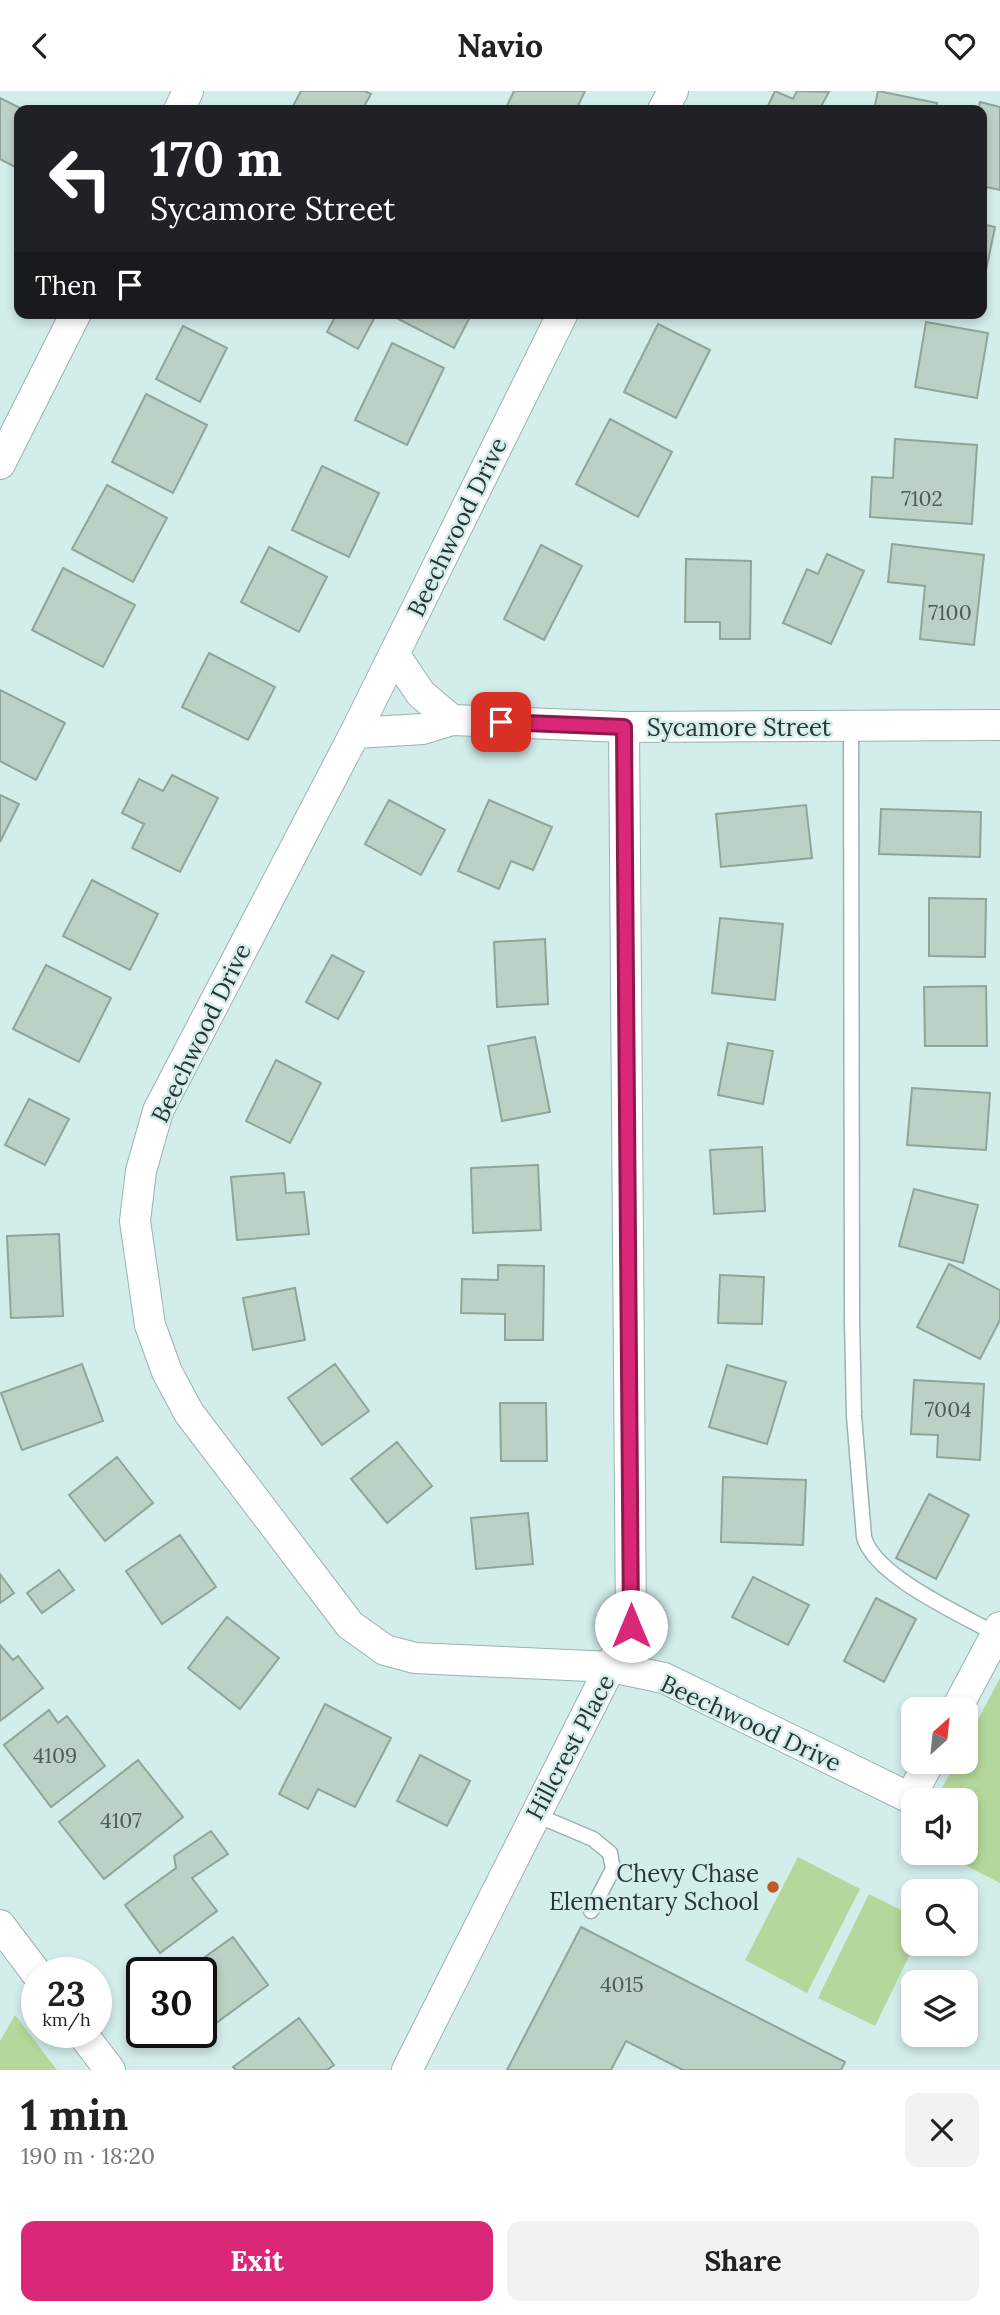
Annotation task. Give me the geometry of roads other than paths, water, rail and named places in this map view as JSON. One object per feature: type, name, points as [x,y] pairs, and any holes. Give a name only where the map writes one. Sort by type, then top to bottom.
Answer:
[{"type":"street","points":[[0,464],[73,319]]},
{"type":"street","name":"Beechwood Drive","points":[[560,319],[355,733],[158,1111],[141,1171],[135,1221],[150,1325],[167,1372],[189,1413],[350,1625],[385,1650],[415,1658],[611,1667],[664,1678],[910,1798],[922,1775]]},
{"type":"street","points":[[394,654],[421,694],[452,720]]},
{"type":"street","name":"Sycamore Street","points":[[355,733],[423,729],[452,720],[624,727],[1000,725]]},
{"type":"street","name":"Hillcrest Place","points":[[407,2070],[631,1626],[624,727]]},
{"type":"street","points":[[963,1697],[998,1631]]},
{"type":"street","points":[[3,1937],[21,1957]]},
{"type":"street","points":[[93,2048],[110,2070]]},
{"type":"lane","points":[[851,727],[852,1319],[854,1416],[864,1537],[867,1549],[911,1588],[998,1631]]},
{"type":"lane","points":[[534,1814],[593,1839],[610,1853],[612,1869],[591,1911]]},
{"type":"place","name":"Chevy Chase Elementary School","points":[[773,1887]]}]
